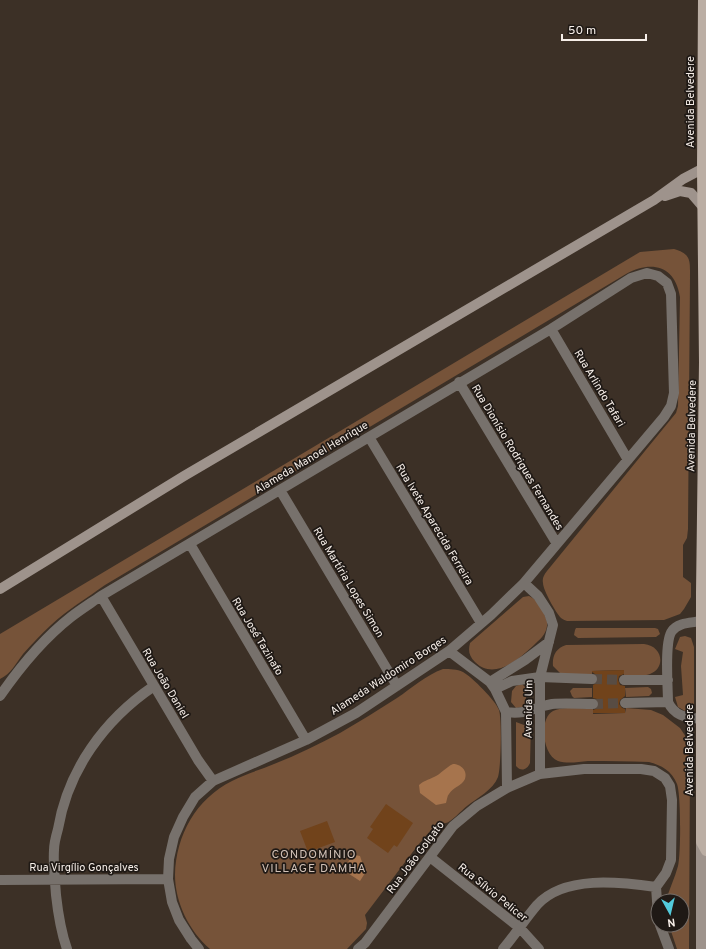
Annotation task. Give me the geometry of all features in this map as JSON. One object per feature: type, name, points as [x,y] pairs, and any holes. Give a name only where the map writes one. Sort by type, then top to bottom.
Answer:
[{"type":"main road","name":"Avenida Belvedere","points":[[703,0],[704,169],[702,207],[705,362],[704,846]]},
{"type":"street","points":[[0,588],[184,476],[654,200],[683,179],[704,169]]},
{"type":"street","points":[[654,200],[680,191],[691,193],[702,207]]},
{"type":"street","name":"Alameda Manoel Henrique","points":[[0,695],[18,670],[43,642],[71,617],[102,596],[550,329],[631,278],[647,273],[658,276],[667,284],[671,294],[673,312],[674,393],[671,406]]},
{"type":"street","name":"Rua Arlindo Tafari","points":[[550,329],[628,460]]},
{"type":"street","name":"Rua Dionísio Rodrigues Fernandes","points":[[459,382],[557,544]]},
{"type":"street","name":"Alameda Waldomiro Borges","points":[[199,949],[190,939],[179,920],[172,902],[168,879],[169,859],[174,838],[183,817],[195,797],[213,781],[306,740],[356,713],[449,651],[524,583],[664,417],[671,406]]},
{"type":"street","name":"Rua Ivete Aparecida Ferreira","points":[[369,437],[481,623]]},
{"type":"street","name":"Rua Martíria Lopes Simon","points":[[280,490],[397,686]]},
{"type":"street","name":"Rua José Tazinafo","points":[[190,544],[306,740]]},
{"type":"street","name":"Avenida Um","points":[[524,583],[538,596],[549,613],[553,625],[540,677],[540,774]]},
{"type":"street","name":"Rua João Daniel","points":[[102,596],[198,760],[213,781]]},
{"type":"street","points":[[704,621],[680,624],[672,630],[668,641],[668,702],[675,713],[704,719]]},
{"type":"street","points":[[492,686],[549,642]]},
{"type":"street","name":"Avenida Um","points":[[449,651],[492,686],[506,712],[507,788]]},
{"type":"street","points":[[492,686],[512,681],[540,677],[592,679]]},
{"type":"street","points":[[624,680],[668,680]]},
{"type":"street","points":[[67,949],[58,914],[55,880],[54,849],[61,812],[75,774],[93,744],[114,719],[135,699],[154,686]]},
{"type":"street","points":[[625,703],[668,702]]},
{"type":"street","points":[[506,712],[520,713],[551,704],[593,704]]},
{"type":"street","name":"Rua João Golgato","points":[[358,949],[365,943],[453,826],[477,806],[507,788],[540,774],[584,769],[641,769],[654,771],[665,778],[670,786],[672,800],[671,860],[666,873],[656,887]]},
{"type":"street","points":[[701,949],[704,846]]},
{"type":"street","name":"Rua Sílvio Pelicer","points":[[430,857],[520,928],[538,949]]},
{"type":"street","name":"Rua Virgílio Gonçalves","points":[[0,880],[168,879]]},
{"type":"street","points":[[504,949],[538,905],[554,892],[580,884],[612,882],[656,887],[656,893]]},
{"type":"street","points":[[663,933],[669,949]]},
{"type":"shaded area","points":[[674,249],[684,253],[687,256],[690,270],[688,529],[687,538],[683,545],[683,577],[691,583],[691,597],[680,614],[664,620],[567,621],[561,618],[553,607],[545,591],[543,581],[547,571],[676,413],[678,406],[680,297],[673,278],[668,272],[653,267],[645,267],[626,274],[105,585],[70,609],[51,625],[23,654],[10,671],[0,679],[0,634],[640,252]]},
{"type":"shaded area","points":[[529,596],[539,604],[547,620],[546,629],[542,637],[521,657],[498,669],[482,667],[475,662],[471,658],[469,648],[470,643],[523,597]]},
{"type":"shaded area","points":[[576,628],[655,628],[658,629],[660,634],[656,637],[578,638],[574,635]]},
{"type":"shaded area","points":[[685,636],[691,638],[694,647],[694,704],[691,708],[685,711],[678,707],[675,697],[683,695],[681,666],[683,652],[675,649],[680,637]]},
{"type":"shaded area","points":[[644,644],[655,649],[660,658],[660,662],[655,671],[647,675],[624,675],[624,670],[592,671],[592,676],[561,674],[553,666],[555,653],[557,650],[566,645]]},
{"type":"shaded area","points":[[443,669],[458,670],[463,672],[489,695],[499,710],[501,733],[500,764],[496,782],[451,820],[445,823],[437,823],[418,845],[365,915],[367,923],[366,929],[347,949],[210,949],[196,934],[185,915],[178,895],[175,875],[179,846],[190,820],[198,808],[219,789],[232,781],[291,757],[340,733],[397,698],[425,678]]},
{"type":"shaded area","points":[[522,684],[526,688],[526,702],[522,707],[516,708],[511,702],[512,691],[516,686]]},
{"type":"shaded area","points":[[648,687],[651,689],[652,693],[649,696],[626,697],[625,688]]},
{"type":"shaded area","points":[[573,688],[592,688],[592,697],[574,698],[570,691]]},
{"type":"shaded area","points":[[593,708],[593,714],[625,713],[626,708],[651,710],[663,715],[680,728],[686,737],[690,761],[689,893],[669,893],[678,866],[680,850],[680,811],[678,790],[675,779],[662,767],[649,762],[558,761],[548,752],[544,736],[544,728],[549,715],[553,711],[557,709]]},
{"type":"shaded area","points":[[516,722],[524,725],[531,723],[530,763],[522,770],[516,766]]},
{"type":"shaded area","points":[[453,764],[459,765],[463,768],[466,773],[465,779],[451,792],[446,803],[436,805],[420,793],[419,785],[437,776]]},
{"type":"shaded area","points":[[352,856],[360,856],[362,862],[360,865],[367,870],[360,881],[343,870]]},
{"type":"shaded area","points":[[672,933],[689,933],[689,949],[677,949]]},
{"type":"building","points":[[624,670],[624,674],[619,676],[618,680],[620,685],[625,686],[625,696],[620,700],[619,704],[625,709],[625,713],[593,713],[593,710],[598,708],[599,704],[597,699],[593,698],[593,685],[597,683],[598,676],[592,671]]},
{"type":"building","points":[[386,804],[413,823],[397,847],[394,845],[388,853],[367,838],[373,829],[370,827]]},
{"type":"building","points":[[327,821],[335,842],[308,852],[300,831]]},
{"type":"tunnel","points":[[592,679],[624,680]]},
{"type":"tunnel","points":[[593,704],[625,703]]},
{"type":"district","name":"CONDOMÍNIO VILLAGE DAMHA","points":[[314,861]]}]
